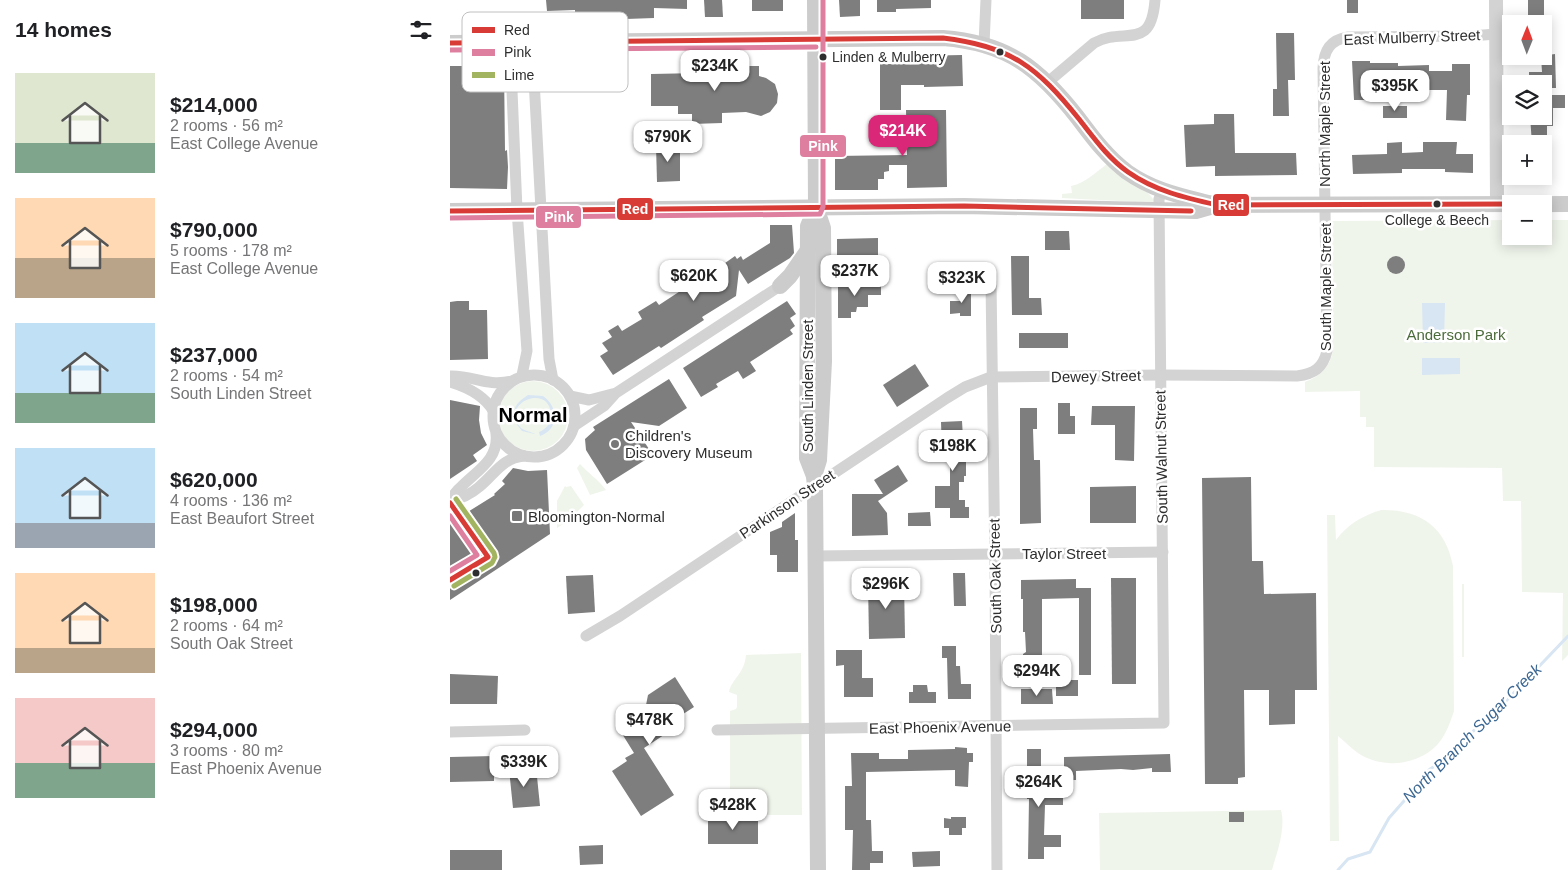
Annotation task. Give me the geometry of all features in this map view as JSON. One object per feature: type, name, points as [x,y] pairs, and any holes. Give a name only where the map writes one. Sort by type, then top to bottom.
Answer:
[{"type":"main road","points":[[815,0],[816,207]]},
{"type":"main road","points":[[628,42],[943,38],[986,45],[1003,51],[1022,62],[1048,82],[1111,158],[1128,172],[1162,191],[1217,205],[1568,204]]},
{"type":"main road","points":[[450,211],[1008,206],[1196,211],[1217,205]]},
{"type":"main road","name":"South Linden Street","points":[[814,481],[807,458],[807,304],[808,226],[816,207]]},
{"type":"main road","name":"South Linden Street","points":[[816,207],[823,228],[824,361],[818,460],[814,481],[818,870]]},
{"type":"main road","points":[[780,286],[790,276],[808,250]]},
{"type":"main road","points":[[780,286],[796,287],[801,291],[807,304]]},
{"type":"street","points":[[986,0],[986,45]]},
{"type":"street","points":[[1048,82],[1098,40],[1102,38],[1133,36],[1142,33],[1150,24],[1155,0]]},
{"type":"street","points":[[1496,0],[1497,203]]},
{"type":"street","name":"East Mulberry Street","points":[[1330,45],[1341,38],[1348,37],[1496,34]]},
{"type":"street","name":"North Maple Street","points":[[1324,205],[1323,59],[1330,45]]},
{"type":"street","points":[[450,501],[460,488],[478,473],[492,457],[497,443],[494,426],[496,398],[503,389],[518,378],[527,351],[529,210],[523,92]]},
{"type":"street","points":[[523,92],[529,210],[553,380]]},
{"type":"street","name":"South Walnut Street","points":[[1162,191],[1159,199],[1164,723]]},
{"type":"street","name":"South Maple Street","points":[[1320,368],[1328,351],[1324,205]]},
{"type":"street","name":"South Oak Street","points":[[990,282],[998,870]]},
{"type":"street","points":[[574,426],[604,406],[616,393],[780,286]]},
{"type":"street","name":"Dewey Street","points":[[991,377],[1297,376],[1314,372],[1320,368]]},
{"type":"street","points":[[450,376],[462,376],[481,382],[499,384],[518,378],[540,375],[564,387],[574,407],[574,426],[569,438],[552,453],[541,457],[524,456],[509,460],[479,488],[464,497],[450,501]]},
{"type":"street","name":"Parkinson Street","points":[[586,636],[814,481],[946,398],[965,387],[991,377]]},
{"type":"street","points":[[450,382],[479,395],[494,412]]},
{"type":"street","points":[[570,396],[589,400],[616,393]]},
{"type":"street","points":[[496,434],[511,450],[524,456]]},
{"type":"street","name":"Taylor Street","points":[[815,556],[1163,552]]},
{"type":"street","name":"East Phoenix Avenue","points":[[716,730],[1164,723]]},
{"type":"street","points":[[450,732],[525,730]]},
{"type":"green space","points":[[1107,164],[1148,193],[1155,201],[1154,203],[1062,198],[1062,194],[1072,193],[1071,186],[1085,180]]},
{"type":"green space","name":"Anderson Park","points":[[1502,220],[1502,245],[1552,245],[1552,220],[1568,220],[1568,655],[1562,661],[1563,593],[1522,592],[1521,501],[1503,501],[1502,468],[1374,467],[1374,427],[1366,427],[1366,417],[1360,417],[1360,391],[1305,392],[1305,382],[1316,377],[1324,370],[1330,361],[1333,350],[1332,221]]},
{"type":"green space","points":[[540,381],[553,387],[562,396],[566,402],[568,416],[566,430],[558,441],[547,449],[526,451],[519,449],[508,441],[500,430],[498,409],[500,402],[508,391],[519,383]]},
{"type":"green space","points":[[580,464],[606,490],[590,495],[577,468]]},
{"type":"green space","points":[[565,486],[571,486],[584,505],[577,512],[577,515],[557,528],[557,501]]},
{"type":"green space","points":[[1381,510],[1408,513],[1429,523],[1444,541],[1449,552],[1453,566],[1454,711],[1445,733],[1437,745],[1429,752],[1410,761],[1388,763],[1367,758],[1355,751],[1338,736],[1339,841],[1330,841],[1327,515],[1335,515],[1336,540],[1345,529],[1356,521]]},
{"type":"green space","points":[[1462,584],[1464,584],[1464,657],[1462,657]]},
{"type":"green space","points":[[801,653],[802,815],[730,815],[730,711],[737,707],[737,695],[729,692],[731,687],[741,672],[746,655]]},
{"type":"green space","points":[[1281,810],[1282,833],[1272,870],[1100,870],[1099,813]]},
{"type":"water","points":[[1422,303],[1445,303],[1444,342],[1423,343]]},
{"type":"water","points":[[1422,358],[1460,358],[1460,374],[1422,375]]},
{"type":"water","points":[[528,395],[543,396],[552,405],[554,411],[554,423],[546,433],[540,436],[539,432],[551,420],[548,404],[542,399],[527,400],[516,411],[516,419],[521,428],[535,434],[522,431],[514,421],[516,406]]},
{"type":"building","points":[[546,0],[687,0],[687,9],[654,8],[654,18],[628,19],[628,12],[547,11]]},
{"type":"building","points":[[704,0],[722,0],[723,17],[705,17]]},
{"type":"building","points":[[752,0],[783,0],[783,11],[752,11]]},
{"type":"building","points":[[839,0],[860,0],[860,16],[840,17]]},
{"type":"building","points":[[877,0],[931,0],[931,8],[896,9],[896,12],[877,12]]},
{"type":"building","points":[[1081,0],[1124,0],[1124,19],[1081,19]]},
{"type":"building","points":[[1347,0],[1358,0],[1358,13],[1347,13]]},
{"type":"building","points":[[1528,0],[1544,0],[1544,15],[1528,15]]},
{"type":"building","points":[[1276,33],[1294,33],[1295,80],[1288,80],[1289,116],[1273,116],[1273,89],[1277,89]]},
{"type":"building","points":[[902,54],[914,54],[914,56],[962,55],[963,86],[924,87],[924,85],[901,85],[901,110],[880,110],[880,64],[903,64]]},
{"type":"building","points":[[1552,54],[1555,54],[1556,88],[1552,88],[1552,75],[1529,75],[1529,72],[1542,72],[1542,65],[1552,65]]},
{"type":"building","points":[[1352,61],[1398,63],[1398,66],[1429,65],[1429,71],[1452,71],[1452,64],[1470,64],[1470,95],[1467,95],[1466,121],[1446,120],[1447,90],[1415,90],[1415,85],[1370,85],[1370,100],[1354,100]]},
{"type":"building","points":[[700,64],[759,66],[759,76],[775,84],[778,94],[777,103],[770,112],[761,116],[746,112],[722,113],[722,123],[692,124],[692,114],[678,114],[678,106],[651,106],[651,74],[700,73]]},
{"type":"building","points":[[450,66],[462,66],[462,92],[504,92],[505,151],[507,150],[508,167],[507,189],[450,188]]},
{"type":"building","points":[[1552,95],[1565,95],[1565,108],[1552,108]]},
{"type":"building","points":[[1383,106],[1407,106],[1407,118],[1383,118]]},
{"type":"building","points":[[1552,108],[1553,126],[1547,126],[1547,135],[1531,135],[1531,125],[1552,125]]},
{"type":"building","points":[[906,110],[946,110],[947,187],[907,188],[907,165],[889,165],[889,171],[884,172],[884,179],[878,179],[878,190],[835,190],[835,156],[907,155]]},
{"type":"building","points":[[1214,114],[1234,114],[1235,153],[1296,153],[1297,175],[1215,176],[1215,166],[1186,167],[1184,125],[1214,124]]},
{"type":"building","points":[[1402,142],[1402,153],[1423,152],[1423,142],[1457,142],[1456,154],[1473,154],[1473,173],[1445,172],[1445,169],[1402,169],[1402,173],[1353,174],[1352,155],[1387,154],[1387,143]]},
{"type":"building","points":[[656,145],[680,145],[680,181],[657,182]]},
{"type":"building","points":[[770,225],[792,225],[794,253],[790,258],[748,284],[739,270],[736,296],[702,317],[704,320],[661,348],[659,346],[613,375],[600,356],[608,351],[602,343],[612,337],[608,331],[618,325],[622,331],[642,319],[638,312],[656,301],[659,305],[694,282],[691,278],[715,263],[718,268],[735,256],[737,259],[741,256],[743,260],[770,243]]},
{"type":"building","points":[[1045,231],[1069,231],[1070,250],[1045,250]]},
{"type":"building","points":[[878,238],[878,255],[837,256],[837,239]]},
{"type":"building","points":[[1011,256],[1029,256],[1029,298],[1041,298],[1042,315],[1012,315]]},
{"type":"building","points":[[1396,256],[1402,259],[1405,265],[1402,271],[1396,274],[1390,271],[1387,265],[1390,259]]},
{"type":"building","points":[[838,283],[881,284],[881,295],[868,295],[868,307],[857,307],[856,312],[851,312],[851,318],[838,318]]},
{"type":"building","points":[[960,289],[971,289],[971,316],[960,316],[960,313],[950,314],[950,301],[961,301]]},
{"type":"building","points":[[469,301],[469,310],[487,310],[488,359],[450,360],[450,302]]},
{"type":"building","points":[[787,301],[796,314],[790,318],[795,326],[790,330],[793,334],[750,362],[756,371],[743,379],[738,371],[716,384],[718,387],[701,397],[683,368]]},
{"type":"building","points":[[1019,333],[1068,333],[1068,348],[1019,348]]},
{"type":"building","points":[[915,364],[929,386],[897,407],[883,385]]},
{"type":"building","name":"Children's Discovery Museum","points":[[669,379],[687,408],[659,426],[631,422],[653,455],[607,484],[586,450],[585,439],[595,430],[593,427]]},
{"type":"building","points":[[450,400],[480,406],[479,420],[481,433],[487,445],[473,455],[477,461],[450,479]]},
{"type":"building","points":[[1058,403],[1070,403],[1070,416],[1075,416],[1075,434],[1058,434]]},
{"type":"building","points":[[1092,406],[1135,406],[1134,461],[1115,460],[1115,425],[1091,425]]},
{"type":"building","points":[[1020,408],[1037,408],[1037,429],[1033,429],[1034,460],[1040,460],[1041,523],[1020,524]]},
{"type":"building","points":[[962,421],[963,438],[958,438],[959,462],[966,462],[966,476],[964,476],[964,482],[959,482],[959,500],[965,500],[965,507],[969,507],[969,518],[950,518],[950,508],[935,508],[935,486],[950,486],[950,452],[942,452],[941,422]]},
{"type":"building","points":[[898,465],[908,481],[878,501],[887,513],[888,535],[852,536],[852,494],[883,494],[874,480]]},
{"type":"building","points":[[513,468],[528,471],[547,470],[550,534],[450,600],[450,523],[495,495],[505,484],[502,481]]},
{"type":"building","points":[[1251,477],[1252,561],[1263,561],[1264,594],[1316,593],[1317,690],[1295,690],[1295,724],[1269,725],[1269,690],[1244,690],[1245,777],[1238,778],[1238,784],[1205,784],[1202,478]]},
{"type":"building","points":[[1136,486],[1136,523],[1090,523],[1090,487]]},
{"type":"building","points":[[930,512],[931,526],[908,526],[908,513]]},
{"type":"building","points":[[795,513],[795,540],[798,540],[798,572],[777,572],[777,555],[770,555],[770,532],[782,527],[782,522]]},
{"type":"building","points":[[953,573],[965,573],[966,606],[954,606]]},
{"type":"building","points":[[593,575],[595,612],[568,614],[566,576]]},
{"type":"building","points":[[1111,578],[1136,578],[1136,684],[1112,684]]},
{"type":"building","points":[[1076,579],[1076,588],[1091,588],[1091,675],[1079,675],[1079,598],[1042,599],[1042,668],[1023,668],[1023,654],[1026,652],[1025,632],[1023,632],[1021,580]]},
{"type":"building","points":[[904,582],[905,638],[869,639],[868,583]]},
{"type":"building","points":[[942,646],[956,646],[956,666],[960,666],[961,684],[971,684],[971,699],[948,699],[947,658],[942,658]]},
{"type":"building","points":[[836,650],[862,650],[862,678],[873,678],[873,697],[844,697],[844,665],[836,666]]},
{"type":"building","points":[[450,674],[498,676],[497,704],[450,704]]},
{"type":"building","points":[[675,677],[694,707],[663,727],[667,733],[644,748],[674,795],[641,816],[612,771],[627,761],[625,758],[634,753],[616,724],[646,705],[648,695]]},
{"type":"building","points":[[1056,680],[1078,680],[1078,696],[1056,696]]},
{"type":"building","points":[[913,685],[927,685],[928,692],[936,692],[936,703],[909,703],[909,692],[913,692]]},
{"type":"building","points":[[1021,689],[1052,689],[1053,704],[1021,704]]},
{"type":"building","points":[[955,747],[967,748],[967,753],[973,753],[973,762],[969,762],[968,787],[955,786],[955,770],[866,772],[866,820],[871,820],[872,851],[883,851],[883,863],[870,863],[870,870],[852,870],[853,830],[845,830],[845,786],[852,786],[851,753],[879,753],[879,759],[908,759],[908,750],[955,749]]},
{"type":"building","points":[[1027,749],[1041,749],[1041,778],[1044,778],[1044,794],[1063,794],[1063,805],[1045,805],[1044,835],[1061,835],[1061,847],[1044,847],[1044,859],[1028,859],[1029,799],[1027,799]]},
{"type":"building","points":[[1170,754],[1171,772],[1152,772],[1152,768],[1076,771],[1076,780],[1064,780],[1064,757]]},
{"type":"building","points":[[494,756],[494,781],[450,782],[450,757]]},
{"type":"building","points":[[536,767],[540,806],[513,808],[509,769]]},
{"type":"building","points":[[1229,812],[1244,812],[1244,822],[1229,822]]},
{"type":"building","points":[[951,817],[966,817],[966,828],[962,828],[962,835],[949,835],[949,828],[944,828],[944,818],[951,819]]},
{"type":"building","points":[[758,818],[758,844],[708,844],[708,819]]},
{"type":"building","points":[[603,845],[603,864],[580,865],[579,846]]},
{"type":"building","points":[[450,850],[502,850],[502,870],[450,870]]},
{"type":"building","points":[[940,851],[940,866],[913,867],[912,852]]},
{"type":"waterway","name":"North Branch Sugar Creek","points":[[1338,870],[1348,859],[1370,852],[1389,818],[1430,769],[1447,759],[1496,707],[1506,701],[1568,636]]},
{"type":"transit line","name":"Pink","points":[[450,218],[820,214],[823,207],[823,0]]},
{"type":"transit line","name":"Red","points":[[628,41],[943,38],[967,42],[1005,53],[1021,62],[1050,86],[1102,147],[1128,172],[1160,189],[1182,196],[1217,205],[1502,204]]},
{"type":"transit line","name":"Red","points":[[450,43],[462,43]]},
{"type":"transit line","name":"Pink","points":[[628,49],[816,47]]},
{"type":"transit line","name":"Pink","points":[[450,50],[462,50]]},
{"type":"transit line","name":"Red","points":[[450,211],[964,206],[1191,211]]},
{"type":"transit line","name":"Lime","points":[[454,586],[492,563],[495,557],[456,499]]},
{"type":"transit line","name":"Red","points":[[450,503],[488,557],[450,580]]},
{"type":"transit line","name":"Pink","points":[[450,516],[477,555],[450,571]]},
{"type":"place","name":"Linden & Mulberry","points":[[823,57]]},
{"type":"place","name":"College & Beech","points":[[1437,204]]},
{"type":"place","name":"Children's Discovery Museum","points":[[615,444]]},
{"type":"place","name":"Bloomington-Normal","points":[[517,516]]},
{"type":"district","name":"Normal","points":[[533,415]]}]
